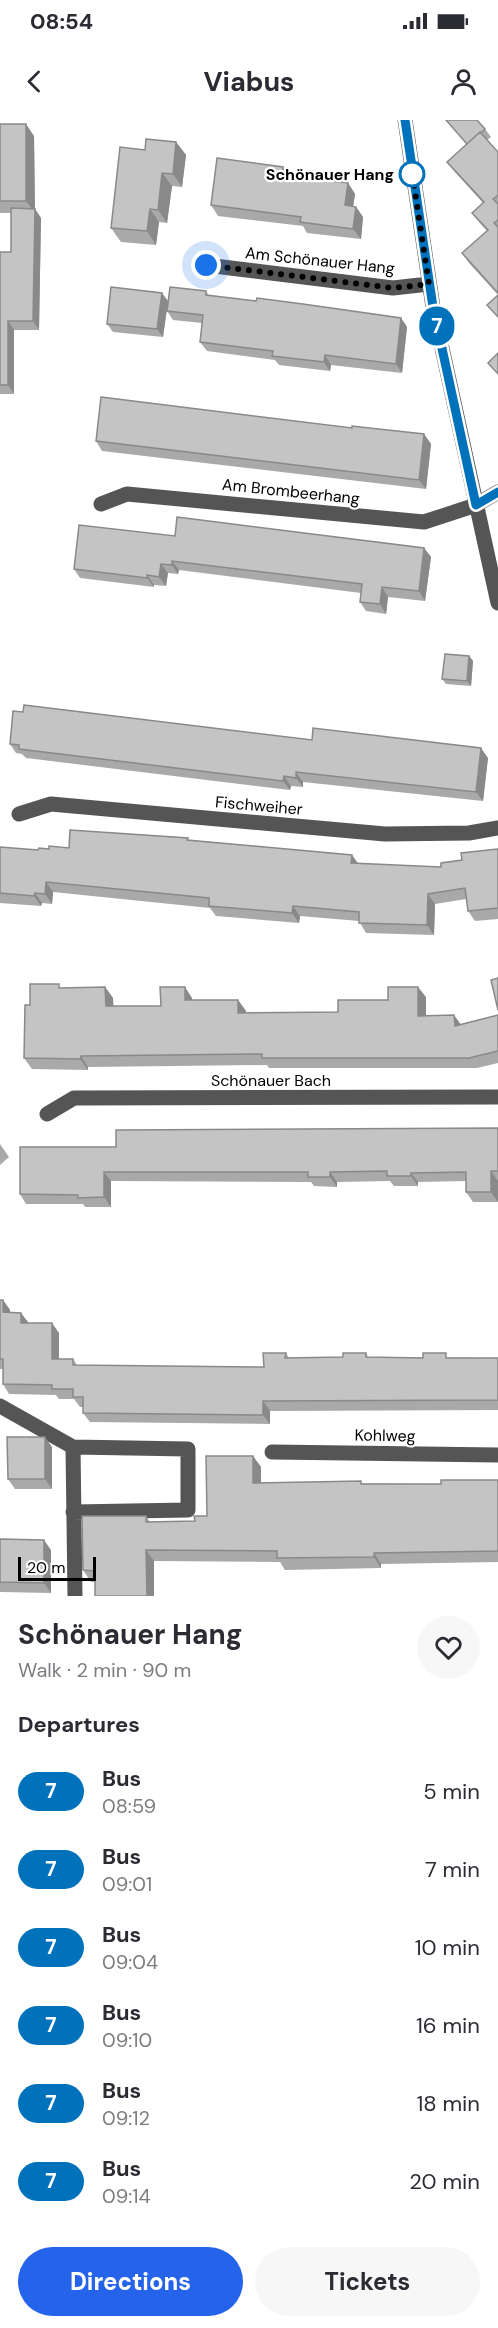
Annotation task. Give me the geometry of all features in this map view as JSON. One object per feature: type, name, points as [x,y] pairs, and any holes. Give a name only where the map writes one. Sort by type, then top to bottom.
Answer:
[{"type":"street","points":[[405,120],[429,284],[498,603]]},
{"type":"street","name":"Am Schönauer Hang","points":[[206,265],[393,288],[429,284]]},
{"type":"street","name":"Am Brombeerhang","points":[[101,504],[127,494],[424,522],[476,505],[498,492]]},
{"type":"street","name":"Fischweiher","points":[[19,814],[51,804],[385,834],[469,833],[498,828]]},
{"type":"street","name":"Schönauer Bach","points":[[47,1113],[74,1098],[498,1097]]},
{"type":"street","points":[[0,1406],[73,1447],[188,1449],[188,1510],[73,1512]]},
{"type":"street","points":[[73,1447],[75,1596]]},
{"type":"street","name":"Kohlweg","points":[[272,1452],[498,1455]]},
{"type":"building","points":[[446,120],[477,120],[485,129],[467,144]]},
{"type":"building","points":[[0,124],[26,124],[26,201],[0,201]]},
{"type":"building","points":[[480,132],[498,152],[498,195],[493,199],[498,204],[498,220],[494,223],[498,227],[498,293],[462,253],[488,230],[472,213],[484,202],[447,162]]},
{"type":"building","points":[[146,139],[176,142],[173,174],[162,173],[158,210],[150,209],[147,231],[111,228],[120,147],[145,150]]},
{"type":"building","points":[[217,158],[283,167],[282,175],[348,183],[345,205],[356,207],[353,229],[300,222],[301,217],[211,205]]},
{"type":"building","points":[[11,208],[35,209],[33,321],[8,321],[8,385],[0,385],[0,252],[11,252]]},
{"type":"building","points":[[111,287],[162,293],[157,329],[107,324]]},
{"type":"building","points":[[170,287],[206,291],[206,295],[256,301],[257,298],[401,318],[396,364],[325,355],[324,362],[272,356],[273,351],[200,342],[203,315],[167,311]]},
{"type":"building","points":[[498,295],[498,317],[487,305]]},
{"type":"building","points":[[498,353],[498,374],[488,363]]},
{"type":"building","points":[[101,397],[352,428],[352,426],[424,434],[419,480],[96,441]]},
{"type":"building","points":[[177,517],[424,548],[419,591],[382,587],[380,604],[360,602],[362,584],[172,561],[172,565],[161,564],[159,577],[147,575],[147,578],[74,569],[79,525],[175,536]]},
{"type":"building","points":[[445,654],[469,656],[467,681],[442,679]]},
{"type":"building","points":[[24,705],[312,740],[313,728],[481,748],[476,792],[296,772],[296,778],[284,776],[283,781],[19,749],[19,745],[10,744],[13,711],[23,712]]},
{"type":"building","points":[[70,830],[188,838],[187,840],[352,855],[351,863],[441,867],[441,863],[462,860],[461,853],[498,849],[498,908],[468,911],[465,888],[428,894],[427,925],[359,923],[359,912],[293,906],[292,913],[209,906],[209,898],[46,882],[45,894],[35,893],[34,896],[0,893],[0,847],[38,850],[39,848],[49,849],[49,846],[69,848]]},
{"type":"building","points":[[498,978],[498,1010],[491,980]]},
{"type":"building","points":[[30,984],[59,984],[59,988],[105,987],[106,1006],[161,1006],[160,987],[185,987],[185,1000],[238,1000],[238,1013],[338,1012],[338,1000],[388,1000],[388,987],[418,987],[418,1016],[454,1015],[455,1026],[498,1015],[498,1051],[469,1058],[262,1058],[262,1054],[81,1056],[80,1059],[24,1058],[25,1005],[30,1005]]},
{"type":"building","points":[[498,1128],[498,1171],[491,1171],[491,1192],[466,1192],[466,1172],[387,1176],[387,1171],[330,1172],[330,1177],[308,1177],[308,1172],[104,1172],[104,1197],[78,1198],[78,1195],[20,1194],[20,1147],[116,1147],[116,1130]]},
{"type":"building","points":[[0,1300],[3,1300],[3,1312],[21,1313],[21,1323],[52,1323],[52,1359],[73,1359],[73,1365],[264,1367],[263,1353],[286,1353],[285,1358],[343,1357],[343,1353],[366,1353],[366,1357],[423,1358],[423,1353],[446,1353],[446,1358],[498,1358],[498,1400],[263,1401],[263,1415],[83,1413],[83,1397],[73,1397],[73,1389],[52,1389],[52,1385],[3,1384],[3,1359],[0,1359]]},
{"type":"building","points":[[7,1437],[45,1437],[45,1479],[8,1479]]},
{"type":"building","points":[[206,1456],[253,1456],[253,1483],[361,1481],[361,1484],[441,1484],[441,1480],[498,1480],[498,1551],[374,1553],[374,1557],[277,1558],[277,1551],[146,1550],[147,1596],[95,1596],[95,1571],[83,1570],[82,1516],[146,1516],[146,1522],[195,1521],[194,1516],[207,1516]]},
{"type":"building","points":[[0,1539],[44,1540],[44,1583],[0,1582]]},
{"type":"bus line","name":"7","points":[[405,120],[433,307],[476,505],[498,492]]},
{"type":"place","name":"Schönauer Hang","points":[[412,174]]},
{"type":"route","points":[[206,265],[393,288],[429,284],[412,172],[412,174]]}]
